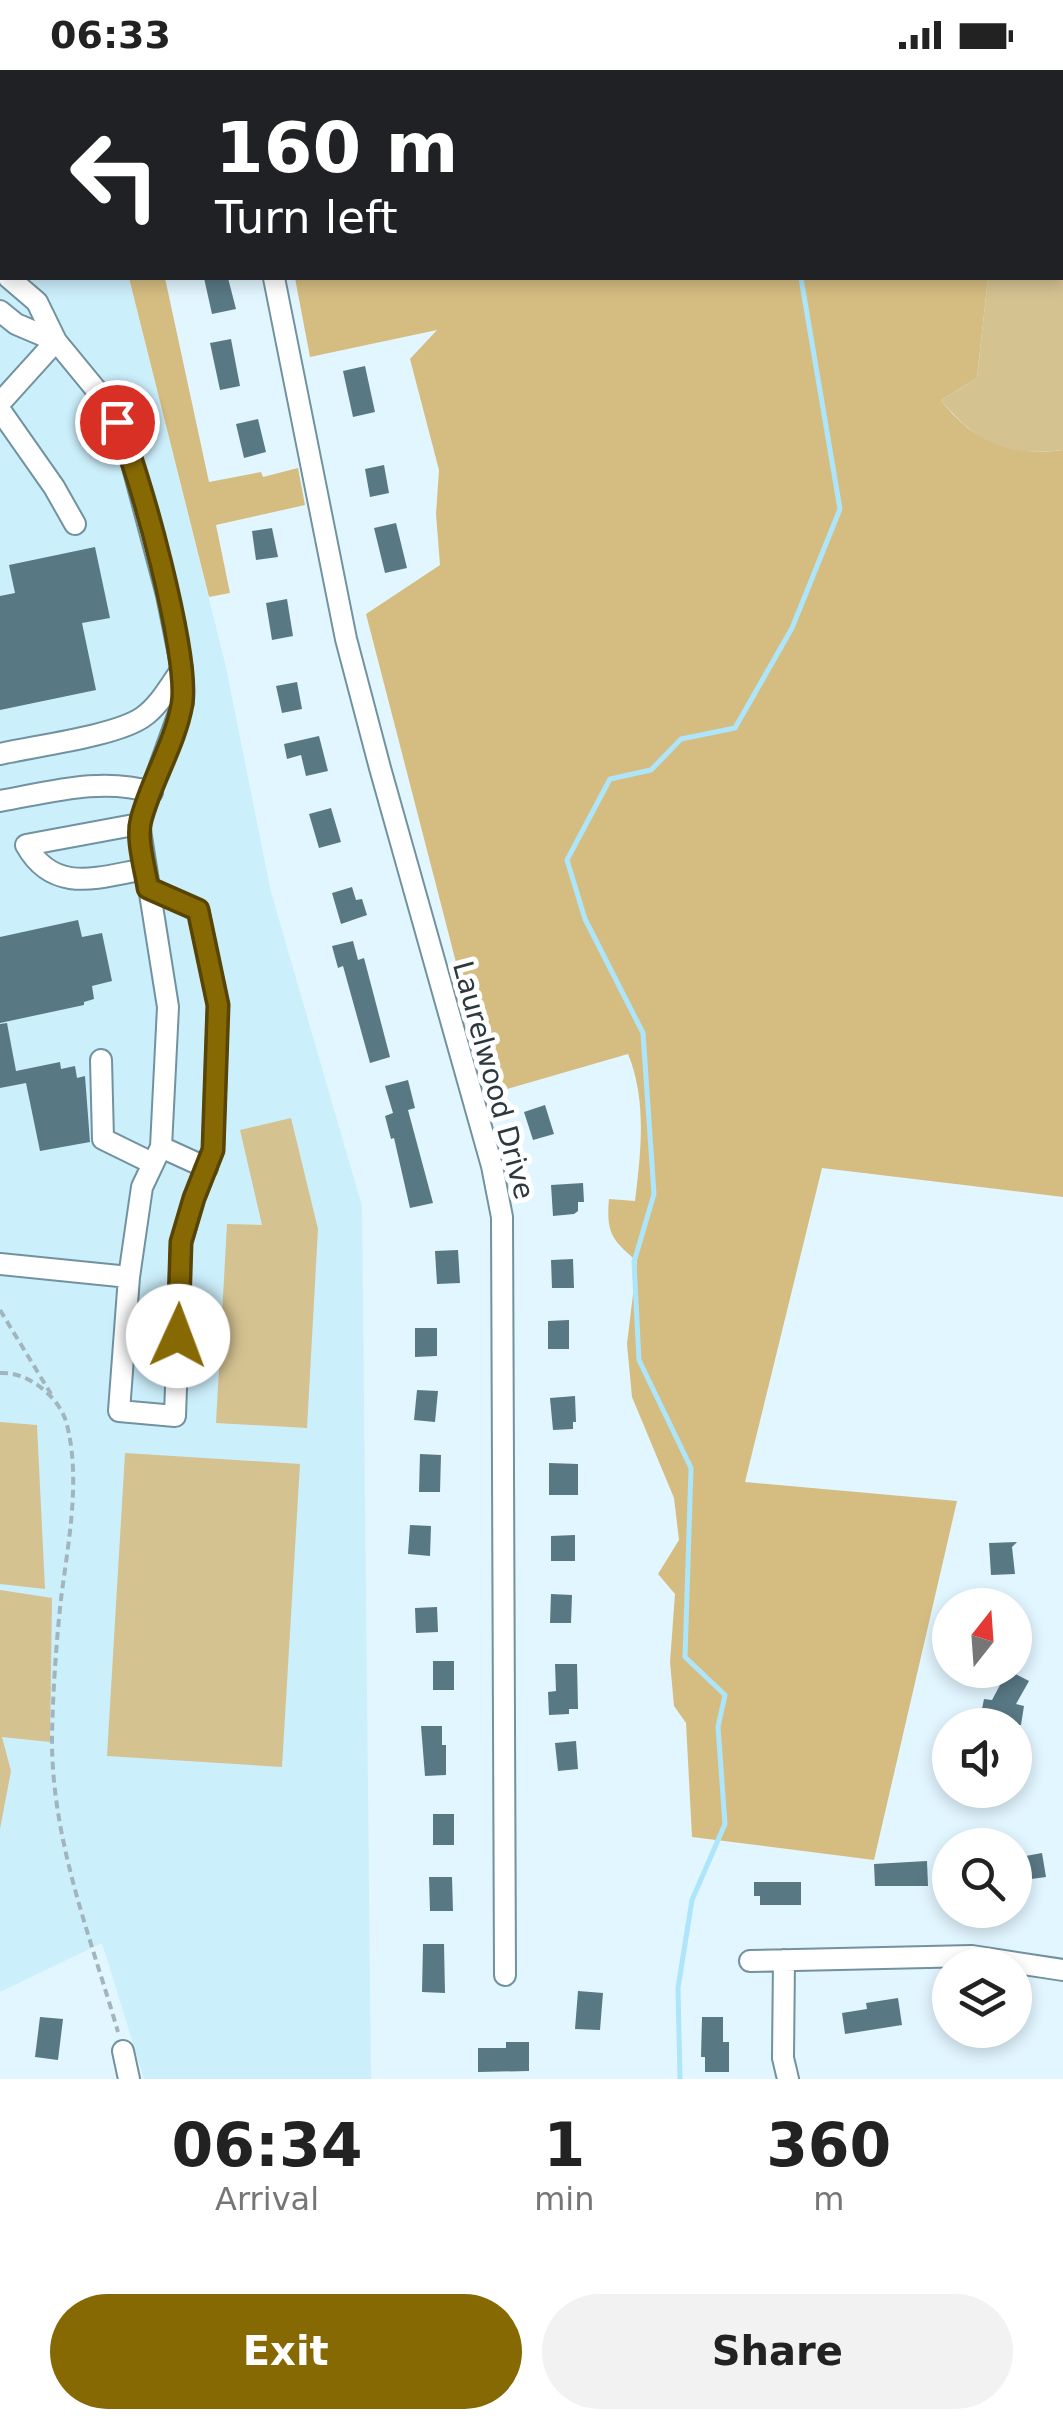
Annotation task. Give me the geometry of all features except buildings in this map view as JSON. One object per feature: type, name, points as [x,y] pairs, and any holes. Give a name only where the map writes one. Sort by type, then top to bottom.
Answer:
[{"type":"street","points":[[11,280],[37,302],[56,342],[107,403],[126,441],[167,595],[182,669],[183,702],[139,824],[146,879],[168,1006],[156,1155],[142,1187],[129,1277],[119,1411],[175,1416],[181,1242],[213,1150],[218,1005],[198,910],[146,879],[79,881],[45,868],[26,845],[139,824]]},
{"type":"street","name":"Laurelwood Drive","points":[[274,280],[346,639],[492,1166],[502,1216],[505,1975]]},
{"type":"street","points":[[0,311],[16,324],[56,342]]},
{"type":"street","points":[[56,342],[0,407],[75,524]]},
{"type":"street","points":[[0,754],[141,719],[160,701],[182,669]]},
{"type":"street","points":[[0,801],[105,784],[125,784],[152,792]]},
{"type":"street","points":[[101,1060],[103,1138],[207,1168]]},
{"type":"street","points":[[0,1264],[129,1277]]},
{"type":"street","points":[[750,1961],[972,1956],[1063,1970]]},
{"type":"street","points":[[784,1960],[783,2058],[788,2079]]},
{"type":"street","points":[[123,2051],[129,2079]]},
{"type":"path","points":[[0,1310],[66,1421],[72,1508],[56,1645],[52,1739],[56,1814],[123,2051]]},
{"type":"path","points":[[0,1373],[26,1378],[53,1398]]},
{"type":"shaded area","points":[[0,280],[129,280],[226,667],[271,892],[362,1206],[371,2079],[144,2079],[102,1943],[0,1992]]},
{"type":"shaded area","points":[[130,280],[165,280],[209,482],[261,472],[263,477],[298,468],[305,505],[216,525],[230,593],[209,597]]},
{"type":"shaded area","points":[[295,280],[988,280],[977,378],[941,400],[966,427],[994,443],[1026,451],[1063,450],[1063,1197],[822,1168],[745,1482],[957,1501],[937,1588],[932,1588],[932,1609],[874,1860],[692,1837],[686,1723],[674,1706],[670,1662],[675,1594],[658,1574],[679,1540],[674,1498],[632,1397],[627,1344],[637,1261],[616,1241],[609,1220],[609,1199],[635,1201],[641,1126],[634,1072],[628,1054],[490,1094],[366,614],[440,565],[436,514],[439,470],[410,359],[437,330],[310,357]]},
{"type":"shaded area","points":[[988,280],[1063,280],[1063,450],[1009,449],[967,427],[941,400],[977,378]]},
{"type":"shaded area","points":[[291,1118],[318,1229],[307,1428],[216,1423],[227,1224],[262,1225],[240,1130]]},
{"type":"shaded area","points":[[0,1422],[37,1425],[45,1589],[0,1584]]},
{"type":"shaded area","points":[[125,1453],[300,1464],[282,1767],[107,1756]]},
{"type":"shaded area","points":[[0,1590],[52,1598],[50,1742],[2,1737],[11,1771],[0,1829]]},
{"type":"waterway","points":[[680,2079],[678,1988],[692,1900],[725,1824],[718,1727],[725,1695],[685,1657],[691,1468],[639,1360],[634,1262],[654,1194],[643,1033],[585,919],[567,860],[610,779],[651,770],[681,739],[735,728],[792,628],[840,509],[801,280]]},
{"type":"route","points":[[117,422],[145,510],[182,669],[183,702],[139,824],[148,888],[198,910],[218,1005],[213,1150],[181,1242],[178,1336]]}]
